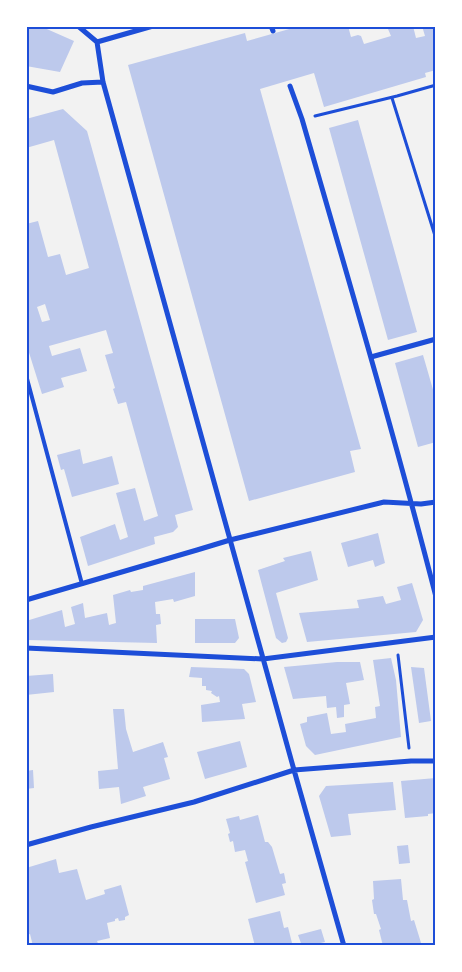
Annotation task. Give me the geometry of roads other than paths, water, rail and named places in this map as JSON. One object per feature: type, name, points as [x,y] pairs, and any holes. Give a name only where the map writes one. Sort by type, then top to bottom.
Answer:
[{"type":"street","points":[[78,26],[97,42],[103,82],[344,946]]},
{"type":"street","points":[[97,42],[153,26]]},
{"type":"street","points":[[26,86],[53,92],[82,83],[103,82]]},
{"type":"street","points":[[290,86],[302,119],[412,503],[436,597]]},
{"type":"street","points":[[370,357],[436,339]]},
{"type":"street","points":[[26,600],[230,540],[384,502],[421,504],[436,502]]},
{"type":"street","points":[[26,648],[263,659],[436,637]]},
{"type":"street","points":[[26,845],[194,802],[294,770],[411,761],[436,761]]},
{"type":"lane","points":[[26,374],[82,584]]}]
